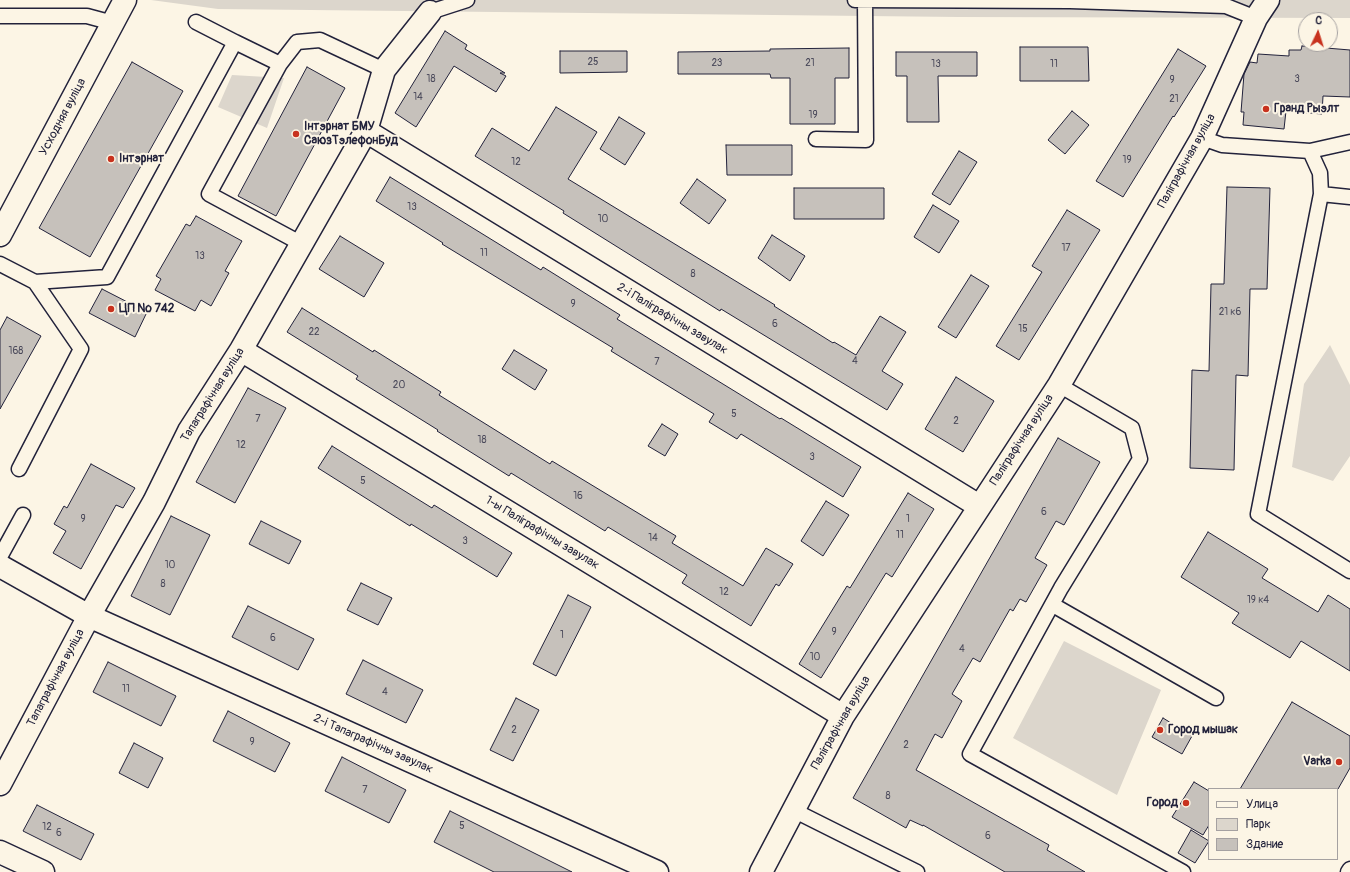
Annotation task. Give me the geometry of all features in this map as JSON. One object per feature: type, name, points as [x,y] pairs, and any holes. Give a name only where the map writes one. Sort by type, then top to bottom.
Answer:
[{"type":"street","name":"Усходняя вуліца","points":[[0,235],[126,0]]},
{"type":"street","name":"Паліграфічная вуліца","points":[[761,872],[843,716],[1058,384],[1202,138],[1256,18],[1268,0]]},
{"type":"street","name":"Тапаграфічная вуліца","points":[[0,784],[89,616],[154,502],[189,431],[241,350],[366,131],[384,70],[430,12]]},
{"type":"street","name":"2-і Паліграфічны завулак","points":[[366,131],[979,506]]},
{"type":"street","name":"1-ы Паліграфічны завулак","points":[[241,350],[843,716]]},
{"type":"street","name":"2-і Тапаграфічны завулак","points":[[0,566],[89,616],[657,872]]},
{"type":"street","points":[[0,852],[43,872]]},
{"type":"lane","points":[[430,12],[467,0]]},
{"type":"lane","points":[[855,0],[1070,1],[1226,6],[1256,18]]},
{"type":"lane","points":[[816,139],[866,140],[865,0]]},
{"type":"lane","points":[[0,16],[87,16],[113,23]]},
{"type":"lane","points":[[196,22],[280,64]]},
{"type":"lane","points":[[302,244],[210,194],[280,64],[297,42],[320,40],[384,70]]},
{"type":"lane","points":[[35,282],[107,277],[234,42]]},
{"type":"lane","points":[[1202,138],[1222,145],[1310,151],[1350,142]]},
{"type":"lane","points":[[1310,151],[1320,173],[1321,194],[1258,514],[1350,571]]},
{"type":"lane","points":[[1321,194],[1350,197]]},
{"type":"lane","points":[[0,264],[35,282],[80,349],[19,469]]},
{"type":"lane","points":[[1058,384],[1132,428],[1140,459],[1065,582],[970,754],[1183,872]]},
{"type":"lane","points":[[0,557],[23,515]]},
{"type":"lane","points":[[1053,605],[1216,698]]},
{"type":"lane","points":[[793,810],[917,872]]},
{"type":"lane","points":[[1348,872],[1350,868]]},
{"type":"green space","points":[[151,0],[1350,0],[1350,18],[1338,18],[1338,12],[1298,12],[1298,18],[959,17],[218,9]]},
{"type":"green space","points":[[232,75],[284,78],[267,128],[218,107]]},
{"type":"green space","points":[[1330,345],[1350,385],[1350,456],[1333,481],[1292,467],[1304,384]]},
{"type":"green space","points":[[1064,641],[1161,690],[1117,795],[1013,738]]},
{"type":"building","points":[[445,31],[467,45],[465,49],[505,73],[500,73],[506,76],[496,92],[454,66],[416,127],[395,113]]},
{"type":"building","points":[[1020,47],[1088,47],[1089,81],[1020,81]]},
{"type":"building","points":[[849,48],[849,78],[835,78],[835,124],[790,124],[790,78],[771,78],[770,74],[678,74],[678,52]]},
{"type":"building","points":[[1178,49],[1206,66],[1123,197],[1096,181]]},
{"type":"building","points":[[1338,49],[1350,50],[1350,97],[1323,96],[1322,114],[1286,111],[1284,129],[1243,125],[1244,112],[1241,112],[1244,74],[1250,62],[1257,63],[1258,54],[1289,56],[1289,50],[1298,50],[1298,52],[1338,52]]},
{"type":"building","points":[[560,51],[627,51],[627,72],[560,73]]},
{"type":"building","points":[[896,52],[977,52],[977,76],[938,76],[939,122],[907,122],[907,76],[896,76]]},
{"type":"building","name":"Інтэрнат","points":[[132,62],[183,91],[90,257],[39,228]]},
{"type":"building","name":"Інтэрнат БМУ СаюзТэлефонБуд","points":[[307,67],[345,88],[276,216],[238,196]]},
{"type":"building","points":[[556,107],[597,132],[568,179],[775,305],[774,306],[833,343],[834,342],[856,355],[880,316],[906,332],[882,371],[903,384],[887,410],[721,309],[720,311],[475,156],[492,128],[529,151]]},
{"type":"building","points":[[1072,111],[1089,125],[1065,154],[1048,140]]},
{"type":"building","points":[[619,117],[645,133],[625,165],[600,149]]},
{"type":"building","points":[[726,145],[792,145],[792,175],[727,175]]},
{"type":"building","points":[[959,151],[977,162],[950,205],[932,194]]},
{"type":"building","points":[[390,177],[541,270],[543,267],[620,315],[617,319],[861,467],[843,497],[741,434],[737,439],[709,422],[714,414],[611,351],[613,348],[442,244],[443,243],[376,201]]},
{"type":"building","points":[[697,179],[726,200],[709,224],[680,203]]},
{"type":"building","points":[[1227,187],[1270,188],[1267,289],[1250,289],[1248,376],[1236,375],[1234,470],[1190,468],[1192,370],[1209,371],[1211,284],[1224,284]]},
{"type":"building","points":[[794,188],[884,188],[884,219],[794,219]]},
{"type":"building","points":[[933,205],[959,221],[939,253],[914,237]]},
{"type":"building","points":[[1067,210],[1100,230],[1019,360],[996,346],[1042,272],[1032,266]]},
{"type":"building","points":[[196,216],[242,241],[225,271],[229,273],[211,306],[201,300],[195,311],[155,290],[161,279],[156,276],[186,224],[190,226]]},
{"type":"building","points":[[772,235],[805,256],[790,281],[758,258]]},
{"type":"building","points":[[340,236],[384,263],[364,297],[319,269]]},
{"type":"building","points":[[971,275],[989,286],[956,338],[938,327]]},
{"type":"building","name":"ЦП № 742","points":[[102,289],[147,312],[135,337],[89,313]]},
{"type":"building","points":[[302,308],[373,352],[374,350],[441,392],[439,395],[550,464],[552,461],[676,536],[672,543],[743,586],[766,548],[793,564],[779,586],[776,584],[751,626],[682,583],[687,575],[608,527],[605,531],[511,473],[509,476],[356,379],[358,376],[287,332]]},
{"type":"building","points":[[7,317],[41,336],[0,409],[0,330]]},
{"type":"building","points":[[514,350],[547,370],[535,390],[502,369]]},
{"type":"building","points":[[956,377],[994,401],[963,452],[925,429]]},
{"type":"building","points":[[248,388],[286,408],[235,503],[196,482]]},
{"type":"building","points":[[662,424],[678,434],[665,456],[648,446]]},
{"type":"building","points":[[1058,438],[1100,462],[1064,525],[1056,521],[1035,558],[1047,565],[1026,602],[1020,599],[1013,611],[1010,609],[980,662],[973,658],[952,694],[962,701],[942,738],[935,734],[916,770],[1049,845],[1047,850],[1085,872],[1005,872],[923,825],[910,820],[906,828],[853,798]]},
{"type":"building","points":[[332,446],[432,508],[434,505],[512,553],[497,577],[411,524],[410,526],[318,468]]},
{"type":"building","points":[[91,464],[135,488],[123,508],[116,505],[81,569],[53,553],[66,531],[54,524],[64,506],[67,508]]},
{"type":"building","points":[[908,493],[934,509],[892,577],[886,573],[821,678],[799,664],[847,586],[850,588]]},
{"type":"building","points":[[826,501],[849,515],[823,556],[801,541]]},
{"type":"building","points":[[171,516],[210,535],[170,615],[131,596]]},
{"type":"building","points":[[261,521],[301,541],[289,564],[249,544]]},
{"type":"building","points":[[1208,532],[1268,569],[1262,578],[1318,612],[1328,595],[1350,609],[1350,671],[1301,641],[1290,658],[1232,623],[1239,613],[1181,577]]},
{"type":"building","points":[[361,583],[392,598],[378,625],[347,610]]},
{"type":"building","points":[[568,595],[591,607],[556,676],[533,664]]},
{"type":"building","points":[[248,606],[314,639],[298,670],[232,637]]},
{"type":"building","points":[[363,660],[423,690],[406,723],[346,694]]},
{"type":"building","points":[[108,662],[176,696],[161,726],[93,692]]},
{"type":"building","points":[[516,698],[539,710],[513,761],[490,750]]},
{"type":"building","points":[[1292,702],[1350,736],[1350,768],[1338,789],[1241,788]]},
{"type":"building","points":[[228,711],[290,743],[275,772],[213,741]]},
{"type":"building","points":[[1163,718],[1192,736],[1182,754],[1152,737]]},
{"type":"building","points":[[134,743],[163,758],[148,788],[119,773]]},
{"type":"building","points":[[342,757],[406,790],[389,823],[325,791]]},
{"type":"building","points":[[1194,782],[1208,790],[1208,827],[1203,835],[1172,817]]},
{"type":"building","points":[[37,805],[94,834],[81,860],[23,831]]},
{"type":"building","points":[[450,811],[572,872],[494,872],[434,842]]},
{"type":"building","points":[[1191,830],[1208,840],[1195,863],[1178,853]]},
{"type":"place","name":"Гранд Рыэлт","points":[[1266,109]]},
{"type":"place","name":"Інтэрнат БМУ СаюзТэлефонБуд","points":[[296,134]]},
{"type":"place","name":"Інтэрнат","points":[[111,159]]},
{"type":"place","name":"ЦП № 742","points":[[111,309]]},
{"type":"place","name":"Город мышак","points":[[1160,730]]},
{"type":"place","name":"Varka","points":[[1339,762]]},
{"type":"place","name":"Город","points":[[1186,803]]}]
